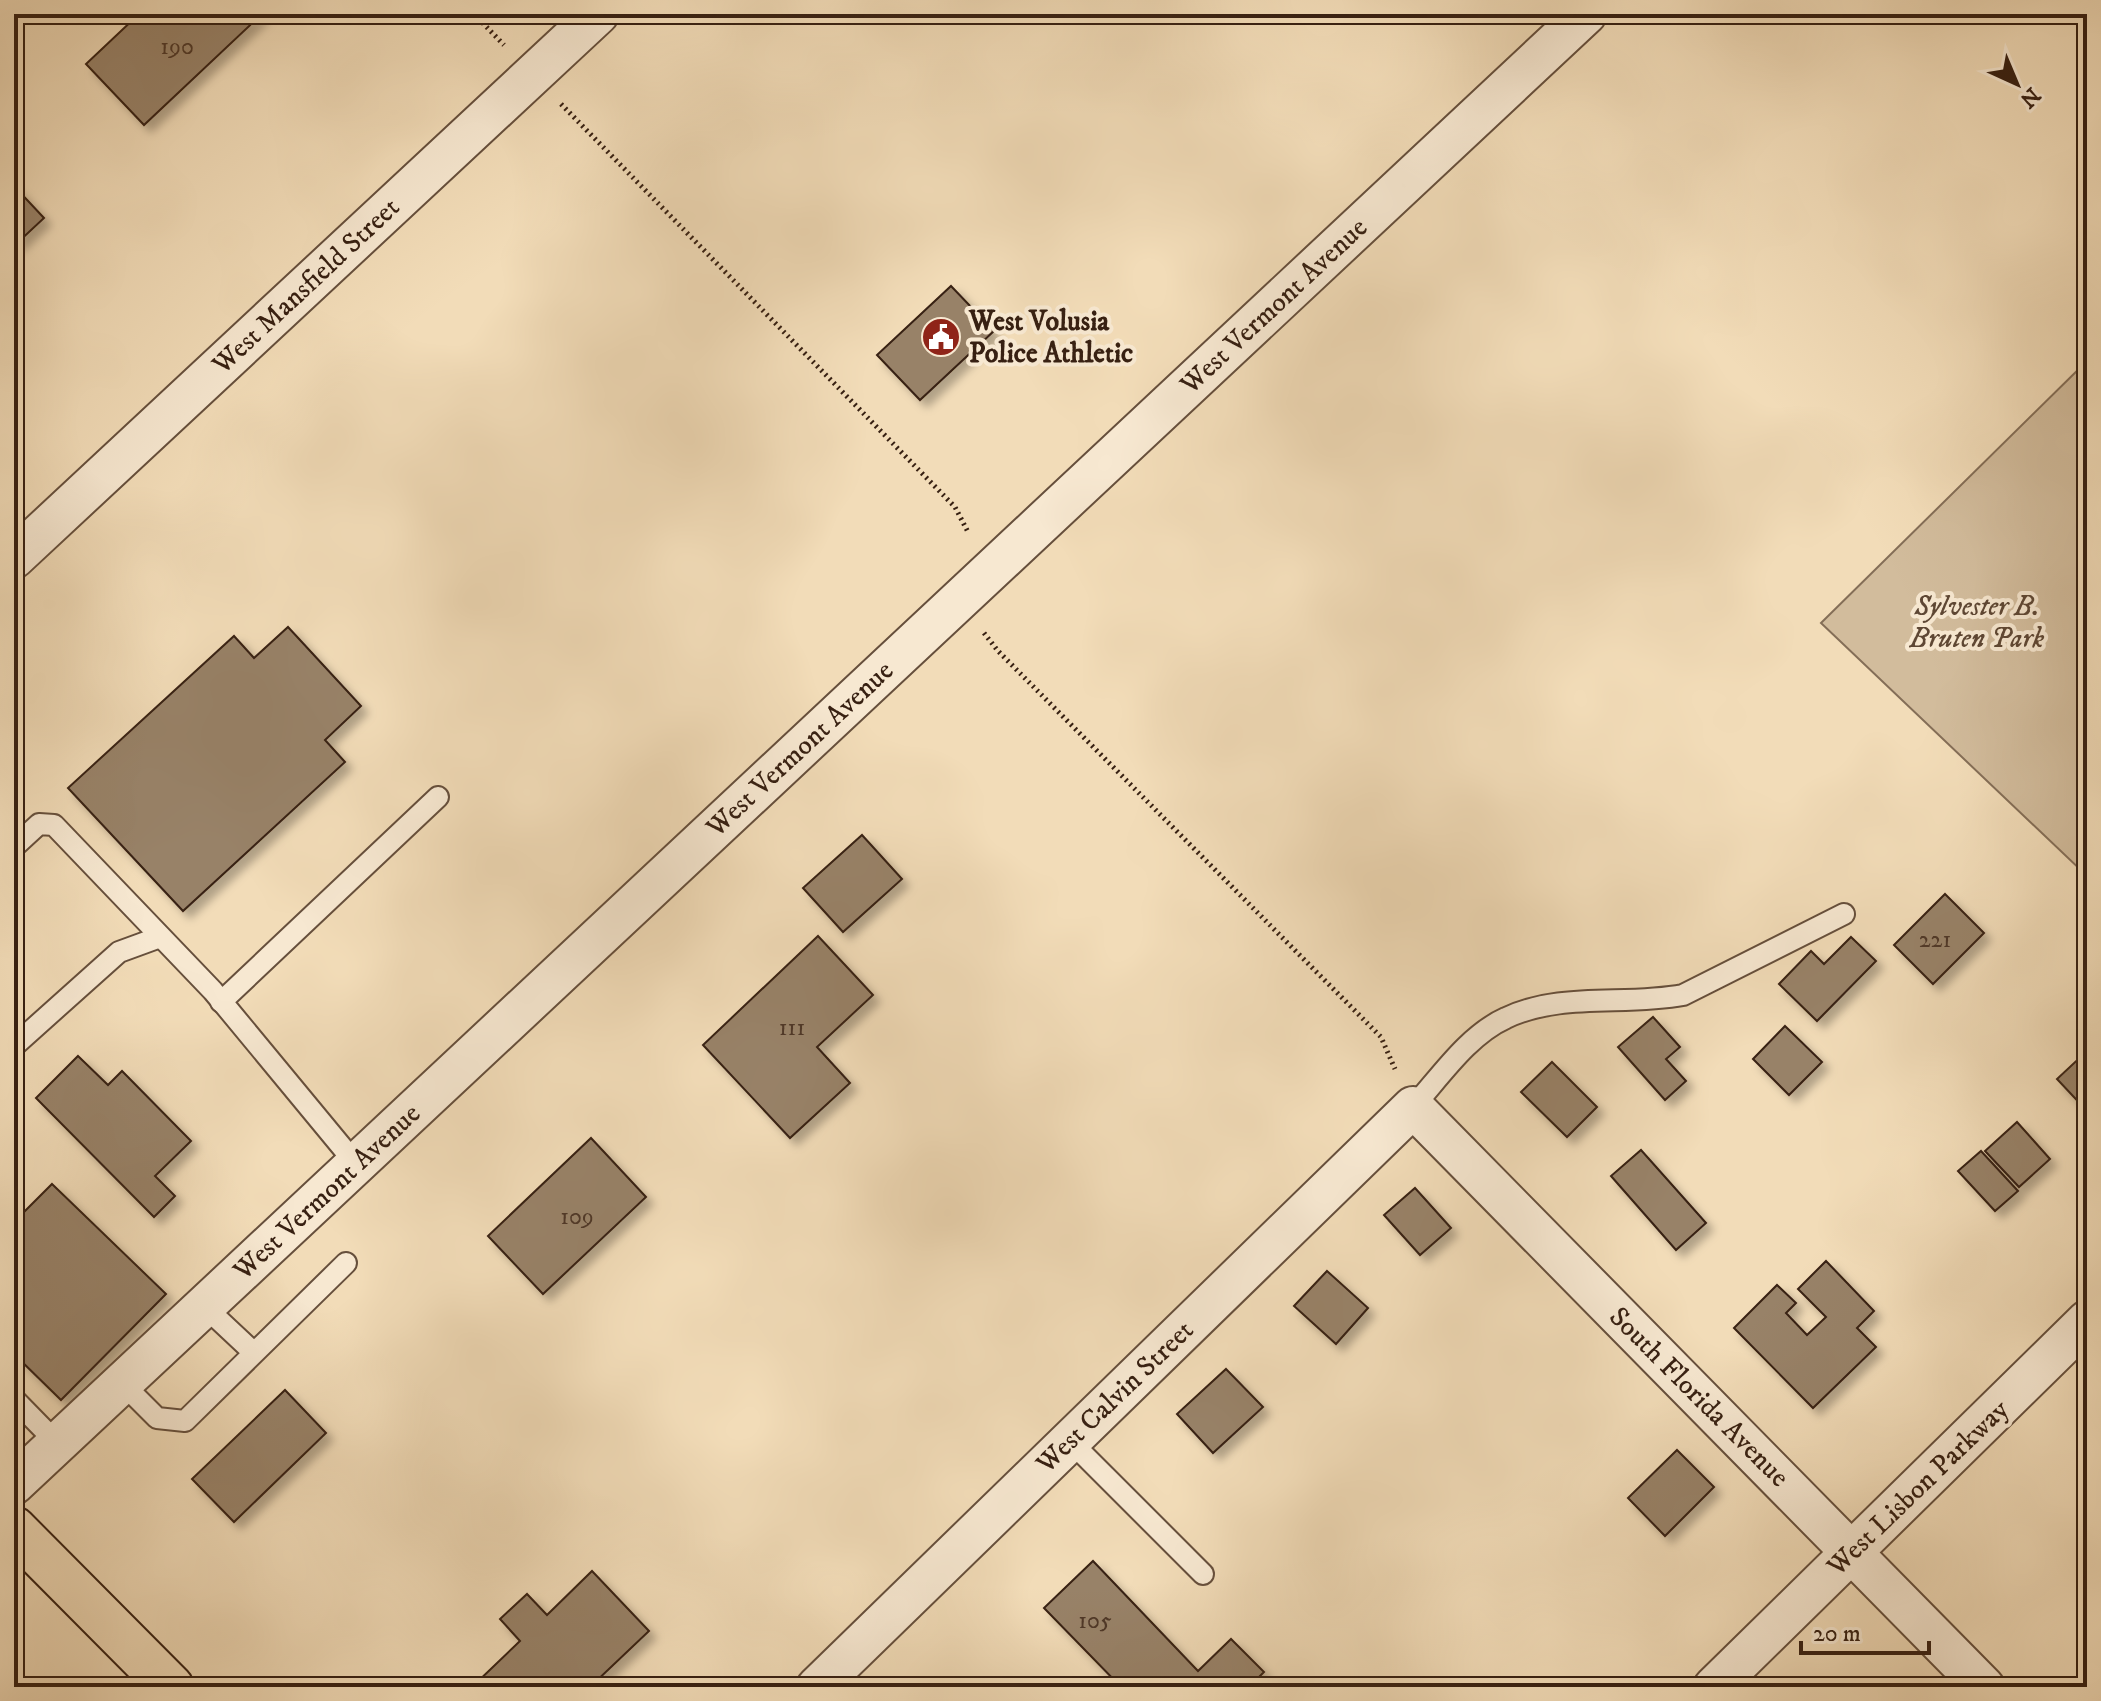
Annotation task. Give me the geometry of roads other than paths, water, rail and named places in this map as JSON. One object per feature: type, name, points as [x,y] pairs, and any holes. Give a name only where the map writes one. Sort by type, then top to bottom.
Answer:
[{"type":"main road","points":[[14,1529],[171,1687]]},
{"type":"street","name":"West Mansfield Street","points":[[14,558],[598,14]]},
{"type":"street","name":"West Vermont Avenue","points":[[14,1484],[1586,14]]},
{"type":"street","name":"West Calvin Street","points":[[817,1687],[1413,1107]]},
{"type":"street","name":"South Florida Avenue","points":[[1413,1107],[1984,1687]]},
{"type":"street","name":"West Lisbon Parkway","points":[[1714,1687],[2087,1321]]},
{"type":"lane","points":[[221,1002],[438,797]]},
{"type":"lane","points":[[14,847],[39,824],[54,825],[221,1002],[356,1164]]},
{"type":"lane","points":[[1413,1107],[1465,1048],[1504,1018],[1562,1003],[1656,1000],[1683,995],[1844,914]]},
{"type":"lane","points":[[14,1046],[119,952],[160,937]]},
{"type":"lane","points":[[122,1383],[157,1418],[185,1421],[217,1392],[252,1351],[346,1263]]},
{"type":"lane","points":[[204,1306],[252,1351]]},
{"type":"lane","points":[[14,1399],[57,1443]]},
{"type":"lane","points":[[1070,1441],[1203,1574]]},
{"type":"place","name":"West Volusia Police Athletic","points":[[941,337]]},
{"type":"park label","name":"Sylvester B. Bruten Park","points":[[1977,622]]}]
